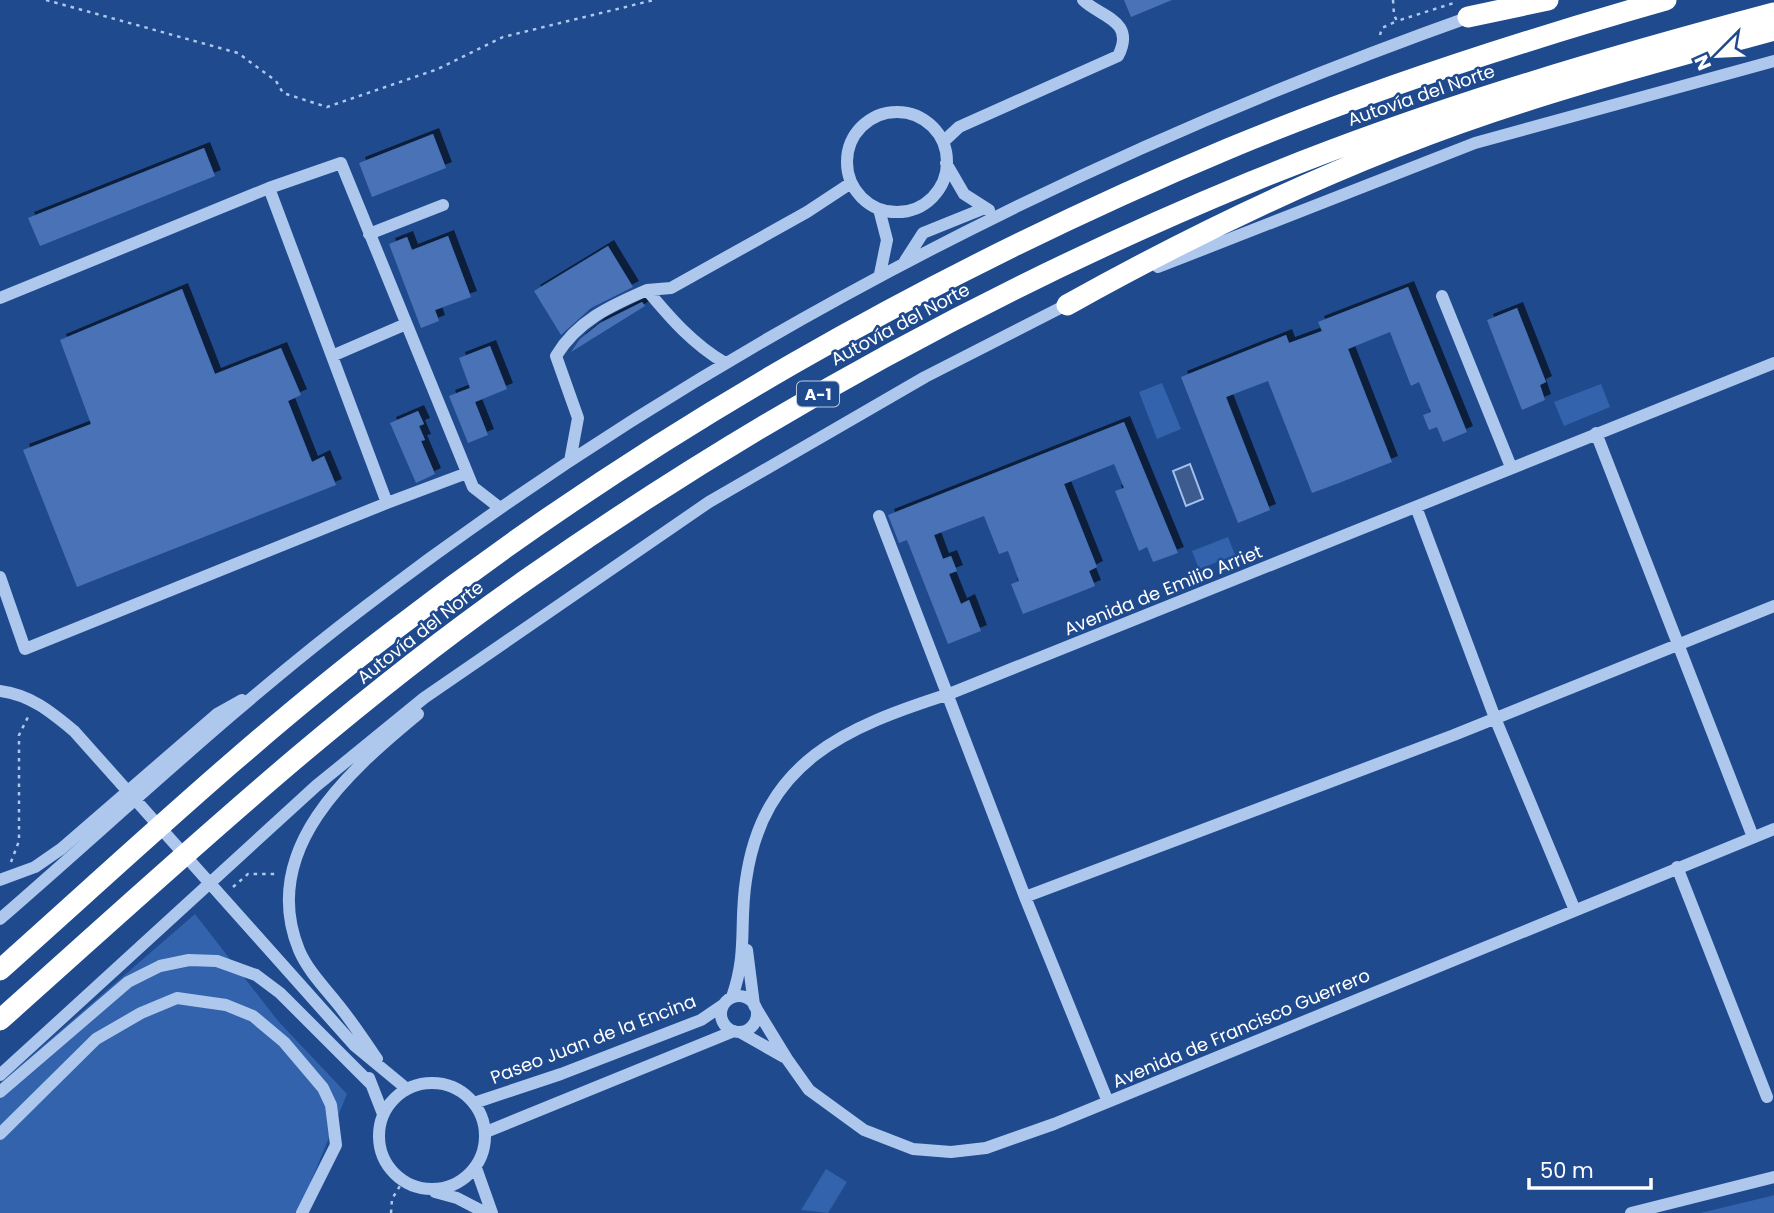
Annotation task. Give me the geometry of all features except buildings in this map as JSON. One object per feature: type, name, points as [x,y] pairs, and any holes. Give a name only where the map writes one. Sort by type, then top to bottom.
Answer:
[{"type":"highway","points":[[1464,9],[1548,0]]},
{"type":"highway","name":"Autovía del Norte","points":[[0,970],[230,763],[394,629],[570,505],[764,381],[992,256],[1236,145],[1486,54],[1666,0]]},
{"type":"highway","name":"Autovía del Norte","points":[[0,1020],[290,763],[531,576],[763,426],[899,347],[1074,259],[1251,182],[1364,138],[1526,82],[1774,13]]},
{"type":"highway","points":[[1067,304],[1165,250],[1285,194],[1415,141],[1522,102],[1774,30]]},
{"type":"street","points":[[943,142],[959,127],[1100,67],[1118,56],[1122,48],[1121,31],[1110,15],[1083,0]]},
{"type":"street","points":[[0,919],[267,685],[366,605],[500,508],[725,363],[880,274],[998,214],[1464,9],[1518,0]]},
{"type":"street","points":[[0,1075],[316,786],[424,698],[709,502],[806,443],[925,377],[1067,304],[1229,237],[1475,143],[1774,61]]},
{"type":"street","points":[[896,112],[915,116],[932,124],[943,142],[946,163],[944,180],[934,197],[917,208],[898,213],[879,209],[862,198],[851,183],[847,165],[850,144],[862,126],[876,117],[896,112]]},
{"type":"street","points":[[0,298],[268,188],[341,163],[473,487],[500,508]]},
{"type":"street","points":[[946,163],[964,194],[998,214]]},
{"type":"street","points":[[570,461],[578,418],[556,356],[580,325],[615,304],[647,290],[671,288],[807,212],[851,183]]},
{"type":"street","points":[[268,188],[387,503]]},
{"type":"street","points":[[369,234],[443,205]]},
{"type":"street","points":[[905,261],[923,233],[985,208]]},
{"type":"street","points":[[879,209],[887,240],[880,274]]},
{"type":"street","points":[[647,290],[681,330],[702,349],[725,363]]},
{"type":"street","points":[[1442,296],[1511,467]]},
{"type":"street","points":[[332,356],[406,324]]},
{"type":"street","name":"Avenida de Emilio Arriet","points":[[728,1001],[741,973],[745,939],[745,882],[754,843],[771,801],[798,766],[832,743],[895,711],[949,694],[1774,363]]},
{"type":"street","points":[[1596,433],[1680,643],[1753,837]]},
{"type":"street","points":[[0,577],[25,649],[467,472]]},
{"type":"street","points":[[1416,507],[1495,718],[1574,908]]},
{"type":"street","points":[[879,516],[1025,897],[1108,1102]]},
{"type":"street","points":[[1025,897],[1495,718],[1774,606]]},
{"type":"street","points":[[383,1068],[299,951],[291,924],[291,875],[303,838],[320,808],[409,721],[502,643]]},
{"type":"street","points":[[2,880],[35,867],[61,849],[217,714],[267,685]]},
{"type":"street","points":[[0,691],[36,702],[74,731],[355,1046],[407,1089]]},
{"type":"street","name":"Avenida de Francisco Guerrero","points":[[737,1031],[788,1059],[809,1090],[864,1130],[913,1149],[951,1152],[986,1148],[1108,1102],[1574,908],[1774,829]]},
{"type":"street","points":[[1677,867],[1767,1097]]},
{"type":"street","points":[[486,1132],[754,1022],[752,970],[745,939]]},
{"type":"street","points":[[0,1092],[128,982],[160,966],[189,960],[217,961],[256,975],[281,993],[371,1084]]},
{"type":"street","points":[[0,1134],[96,1039],[141,1013],[177,998],[226,1005],[253,1016],[284,1042],[323,1088],[331,1105],[337,1144],[302,1213]]},
{"type":"street","points":[[737,1031],[722,1019],[728,1001],[746,998],[754,1005],[788,1059]]},
{"type":"street","name":"Paseo Juan de la Encina","points":[[474,1103],[561,1074],[701,1020],[728,1001]]},
{"type":"street","points":[[355,1046],[383,1114]]},
{"type":"street","points":[[428,1190],[446,1188],[463,1180],[476,1168],[482,1157],[486,1132],[474,1103],[460,1090],[443,1084],[424,1083],[407,1089],[393,1099],[383,1114],[379,1128],[383,1158],[403,1181],[428,1190],[457,1198],[486,1213]]},
{"type":"street","points":[[476,1168],[492,1213]]},
{"type":"street","points":[[1631,1213],[1774,1177]]},
{"type":"path","points":[[46,0],[238,53],[276,81],[283,93],[327,107],[438,69],[503,37],[654,0]]},
{"type":"path","points":[[1393,0],[1397,21],[1464,9]]},
{"type":"path","points":[[2,880],[19,841],[19,735],[36,702]]},
{"type":"path","points":[[230,890],[248,874],[291,875]]},
{"type":"path","points":[[391,1213],[391,1199],[403,1181]]},
{"type":"shaded area","points":[[1162,383],[1181,429],[1157,439],[1139,392]]},
{"type":"shaded area","points":[[1601,384],[1610,407],[1564,426],[1554,402]]},
{"type":"shaded area","points":[[1190,464],[1203,499],[1186,506],[1173,471]]},
{"type":"shaded area","points":[[1228,537],[1235,555],[1199,569],[1192,551]]},
{"type":"shaded area","points":[[195,914],[278,1021],[347,1094],[298,1213],[0,1213],[0,1083]]},
{"type":"shaded area","points":[[826,1169],[847,1182],[828,1213],[801,1210]]},
{"type":"shaded area","points":[[1774,1195],[1774,1213],[1700,1213],[1771,1196]]}]
